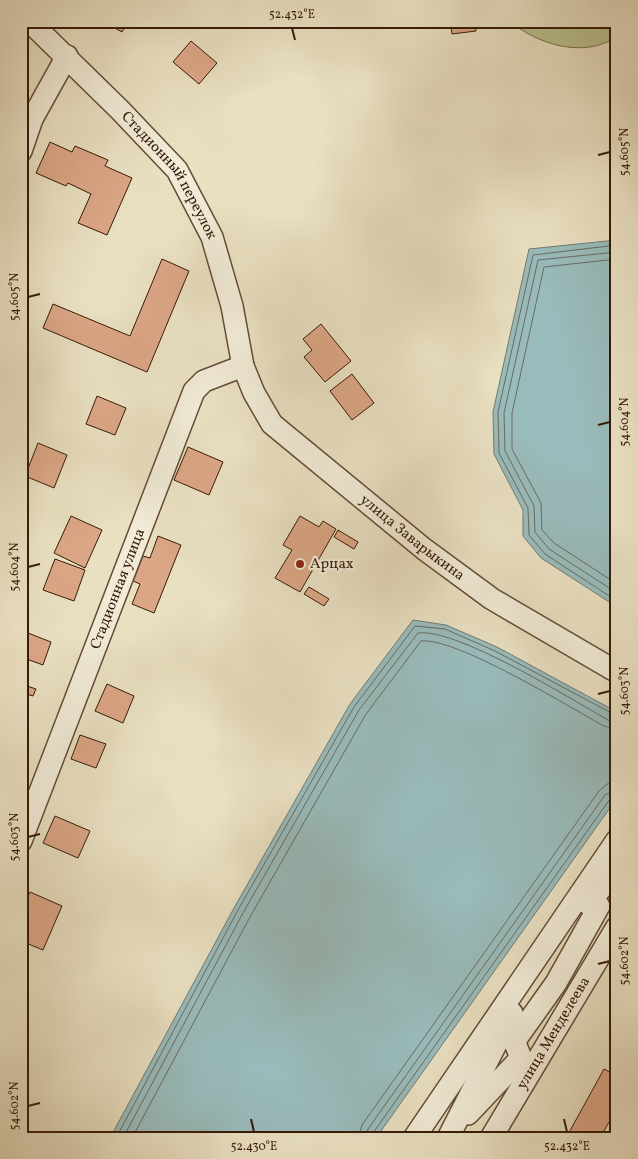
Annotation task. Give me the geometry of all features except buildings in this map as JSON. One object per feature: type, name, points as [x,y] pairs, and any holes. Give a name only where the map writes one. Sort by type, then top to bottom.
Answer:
[{"type":"street","name":"Стадионный переулок","points":[[29,21],[67,56],[177,170],[212,237],[232,306],[243,366]]},
{"type":"street","points":[[21,151],[32,119],[67,56]]},
{"type":"street","name":"улица Заварыкина","points":[[243,366],[254,393],[272,424],[424,549],[492,599],[617,672]]},
{"type":"street","name":"Стадионная улица","points":[[21,840],[194,391],[204,380],[243,366]]},
{"type":"street","points":[[414,1138],[617,840]]},
{"type":"street","points":[[449,1135],[511,1033],[556,983],[600,905],[617,869]]},
{"type":"street","points":[[449,1135],[521,1058],[511,1033],[531,966],[600,905]]},
{"type":"street","name":"улица Менделеева","points":[[491,1138],[617,927]]},
{"type":"green space","points":[[509,21],[617,21],[617,37],[604,44],[589,47],[561,46],[533,36]]},
{"type":"water","points":[[617,240],[617,607],[541,558],[523,536],[523,510],[494,454],[493,412],[529,249]]},
{"type":"water","points":[[413,620],[446,625],[497,647],[617,712],[617,798],[376,1138],[110,1138],[234,908],[350,704]]},
{"type":"place","name":"Арцах","points":[[300,564]]}]
